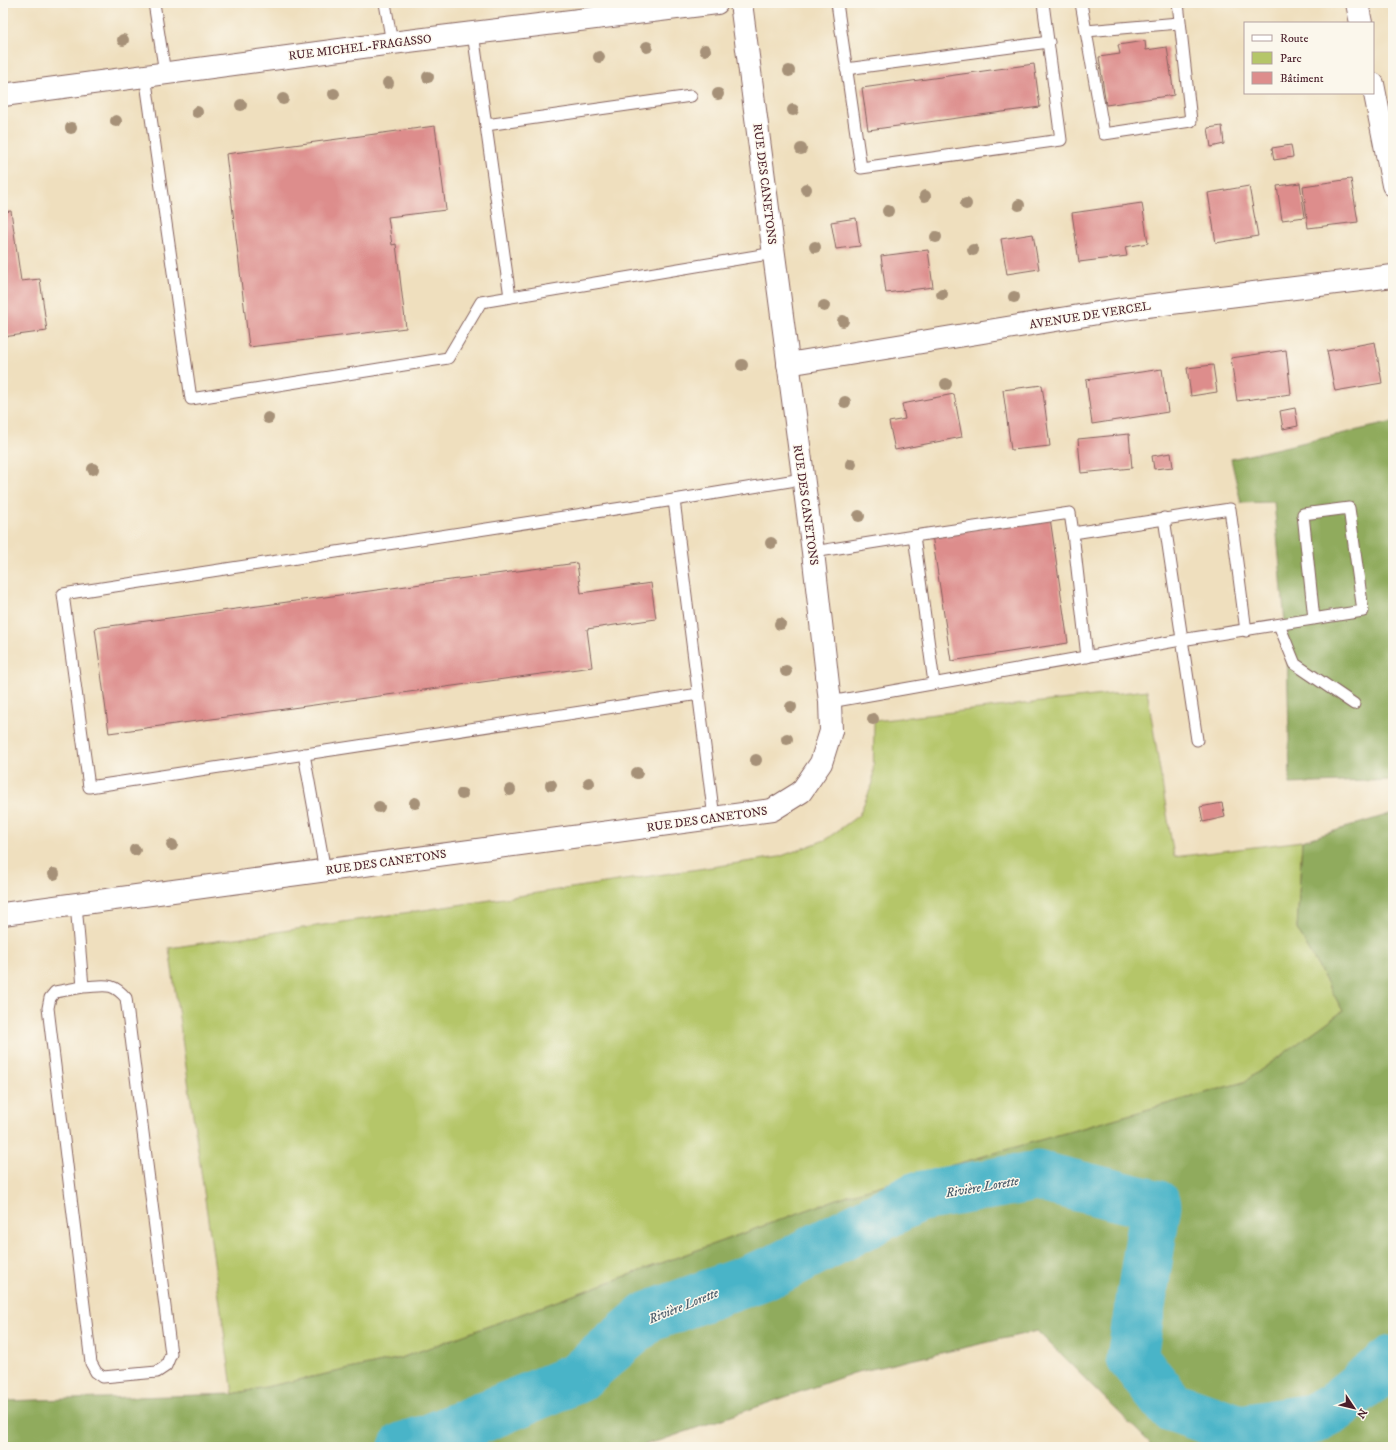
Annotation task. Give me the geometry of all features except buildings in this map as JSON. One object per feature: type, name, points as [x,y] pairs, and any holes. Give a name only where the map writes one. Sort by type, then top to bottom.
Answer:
[{"type":"street","name":"RUE MICHEL-FRAGASSO","points":[[3,95],[392,43],[717,3]]},
{"type":"street","name":"RUE DES CANETONS","points":[[3,914],[772,810],[801,792],[821,763],[831,731],[830,702],[813,552],[802,479],[741,3]]},
{"type":"street","points":[[1357,3],[1361,22]]},
{"type":"street","points":[[1374,89],[1393,185]]},
{"type":"street","name":"AVENUE DE VERCEL","points":[[788,364],[1122,309],[1393,276]]},
{"type":"lane","points":[[154,3],[155,74],[191,399],[448,358],[481,302],[774,253]]},
{"type":"lane","points":[[385,3],[392,43]]},
{"type":"lane","points":[[837,3],[861,168],[1061,140],[1043,3]]},
{"type":"lane","points":[[1081,3],[1104,134],[1191,121],[1178,3]]},
{"type":"lane","points":[[1086,31],[1179,23]]},
{"type":"lane","points":[[474,33],[510,297]]},
{"type":"lane","points":[[846,69],[1049,42]]},
{"type":"lane","points":[[486,125],[691,96]]},
{"type":"lane","points":[[700,694],[90,787],[63,594],[802,479]]},
{"type":"lane","points":[[674,500],[700,694],[714,818]]},
{"type":"lane","points":[[830,702],[1181,640],[1364,612],[1349,508],[1303,514],[1314,619]]},
{"type":"lane","points":[[1073,533],[1230,509],[1246,631]]},
{"type":"lane","points":[[813,552],[1070,513],[1087,657]]},
{"type":"lane","points":[[1164,518],[1197,740]]},
{"type":"lane","points":[[914,536],[934,683]]},
{"type":"lane","points":[[1279,625],[1295,664],[1354,704]]},
{"type":"lane","points":[[304,754],[325,871]]},
{"type":"lane","points":[[76,904],[83,987]]},
{"type":"lane","points":[[110,985],[119,989],[126,998],[171,1354],[166,1366],[158,1372],[103,1377],[96,1372],[91,1363],[48,1008],[50,998],[55,992],[83,987],[110,985]]},
{"type":"green space","points":[[1393,422],[1393,780],[1290,784],[1287,645],[1274,502],[1241,503],[1231,459]]},
{"type":"green space","points":[[1147,690],[1174,857],[1302,841],[1297,929],[1343,1011],[1244,1082],[851,1194],[401,1358],[233,1394],[169,948],[779,857],[825,840],[859,815],[873,783],[874,721]]},
{"type":"green space","points":[[1393,813],[1393,1447],[1154,1447],[1037,1331],[854,1373],[662,1440],[634,1447],[3,1447],[3,1401],[233,1394],[401,1358],[851,1194],[1244,1082],[1343,1011],[1297,929],[1302,841]]},
{"type":"waterway","name":"Rivière Lorette","points":[[404,1447],[430,1439],[577,1378],[648,1317],[776,1270],[917,1197],[1037,1176],[1156,1205],[1132,1358],[1171,1406],[1240,1430],[1312,1419],[1334,1408],[1393,1361]]}]
